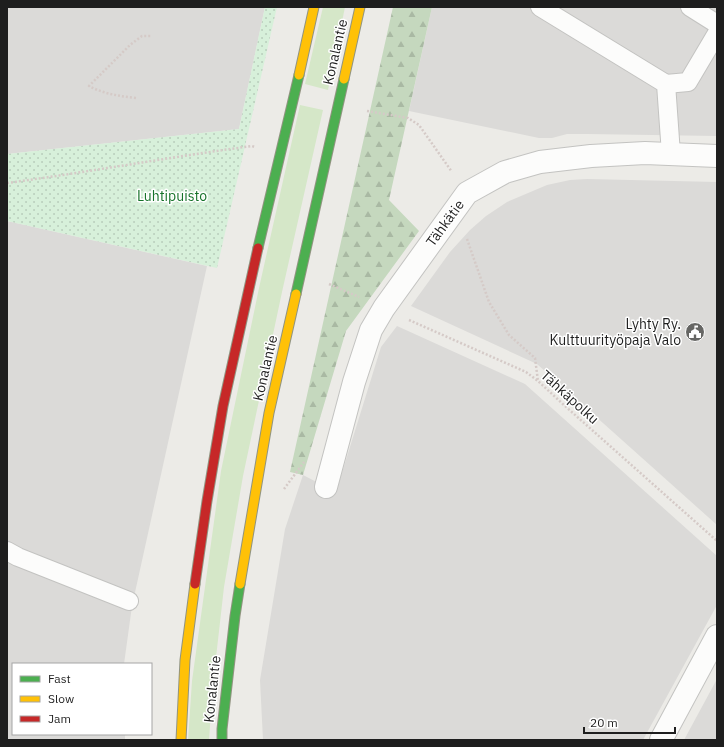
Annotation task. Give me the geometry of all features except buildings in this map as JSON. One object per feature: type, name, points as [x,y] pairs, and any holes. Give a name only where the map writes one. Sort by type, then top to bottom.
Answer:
[{"type":"main road","name":"Konalantie","points":[[181,740],[186,660],[207,501],[223,406],[254,264],[280,158],[314,7]]},
{"type":"main road","name":"Konalantie","points":[[222,740],[225,700],[236,608],[269,413],[360,7]]},
{"type":"street","name":"Tähkätie","points":[[326,487],[354,382],[371,330],[384,308],[467,192],[505,172],[540,162],[591,156],[645,153],[717,156]]},
{"type":"street","points":[[661,740],[717,636]]},
{"type":"lane","points":[[540,7],[666,84],[688,82],[717,32]]},
{"type":"lane","points":[[690,7],[717,24]]},
{"type":"lane","points":[[666,84],[671,154]]},
{"type":"lane","points":[[7,551],[18,557],[129,601]]},
{"type":"path","points":[[136,98],[118,96],[99,91],[89,86],[130,45],[142,36],[151,36]]},
{"type":"path","points":[[367,111],[408,118],[419,125],[467,192]]},
{"type":"path","points":[[7,183],[252,146]]},
{"type":"path","points":[[466,238],[489,302],[509,335],[535,358],[538,380]]},
{"type":"path","name":"Tähkäpolku","points":[[329,284],[526,372],[538,380],[565,406],[717,541]]},
{"type":"shaded area","points":[[7,7],[265,7],[239,129],[7,154]]},
{"type":"shaded area","points":[[432,7],[717,7],[717,136],[567,134],[552,138],[539,138],[409,111]]},
{"type":"shaded area","points":[[587,179],[717,182],[717,525],[537,364],[411,306],[450,252],[470,230],[486,216],[507,202],[547,185],[570,180]]},
{"type":"shaded area","points":[[7,221],[207,266],[132,606],[124,663],[12,663],[12,735],[125,735],[125,740],[7,740]]},
{"type":"shaded area","points":[[397,326],[525,384],[717,556],[717,605],[643,740],[263,740],[260,680],[285,529],[303,475],[336,492],[381,347]]},
{"type":"shaded area","points":[[717,679],[717,740],[684,740]]},
{"type":"green space","name":"Luhtipuisto","points":[[265,7],[277,7],[217,268],[7,221],[7,154],[239,129]]},
{"type":"green space","points":[[323,7],[345,7],[328,90],[305,84]]},
{"type":"green space","points":[[393,7],[432,7],[389,200],[419,231],[346,331],[303,475],[290,472]]},
{"type":"green space","points":[[300,105],[323,110],[243,476],[224,587],[213,684],[209,740],[188,740],[192,681],[221,471],[259,288]]},
{"type":"traffic: fast","points":[[258,248],[299,75]]},
{"type":"traffic: fast","points":[[296,294],[344,79]]},
{"type":"traffic: fast","points":[[222,740],[235,616],[240,584]]},
{"type":"traffic: slow","points":[[299,75],[314,7]]},
{"type":"traffic: slow","points":[[344,79],[360,7]]},
{"type":"traffic: slow","points":[[240,584],[269,413],[296,294]]},
{"type":"traffic: slow","points":[[181,740],[185,660],[195,584]]},
{"type":"traffic: jam","points":[[195,584],[223,406],[258,248]]},
{"type":"place","name":"Lyhty Ry. Kulttuurityöpaja Valo","points":[[695,332]]}]
